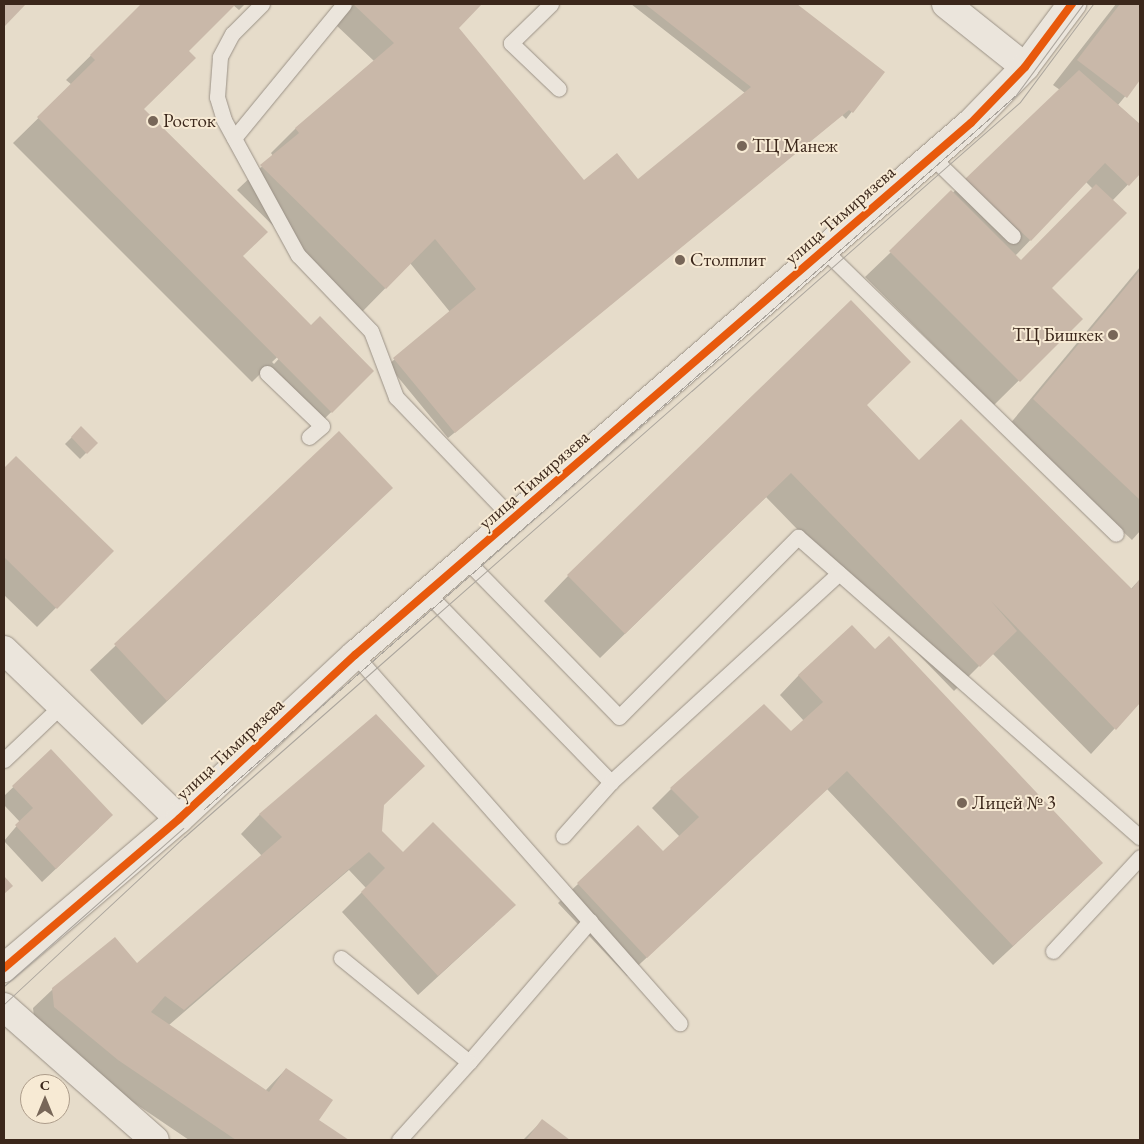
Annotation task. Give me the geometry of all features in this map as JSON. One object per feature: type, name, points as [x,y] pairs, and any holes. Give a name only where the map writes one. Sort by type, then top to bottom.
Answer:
[{"type":"street","points":[[946,4],[1025,67]]},
{"type":"street","name":"улица Тимирязева","points":[[4,968],[179,818],[355,655],[971,123],[1025,67],[1072,4]]},
{"type":"street","points":[[4,650],[179,818]]},
{"type":"street","points":[[4,1007],[155,1140]]},
{"type":"lane","points":[[262,4],[232,34],[220,57],[217,97],[234,138],[298,254],[371,331],[396,397],[512,519]]},
{"type":"lane","points":[[234,138],[344,4]]},
{"type":"lane","points":[[551,4],[511,43],[559,88]]},
{"type":"lane","points":[[932,157],[1013,236]]},
{"type":"lane","points":[[824,250],[1116,534]]},
{"type":"lane","points":[[267,373],[322,426],[308,437]]},
{"type":"lane","points":[[466,560],[619,717],[798,537],[1140,837]]},
{"type":"lane","points":[[563,836],[611,782],[839,573]]},
{"type":"lane","points":[[427,593],[611,782]]},
{"type":"lane","points":[[355,655],[680,1023]]},
{"type":"lane","points":[[4,760],[62,705]]},
{"type":"lane","points":[[1053,951],[1140,857]]},
{"type":"lane","points":[[399,1140],[590,921]]},
{"type":"lane","points":[[341,958],[469,1062]]},
{"type":"building","points":[[4,4],[26,4],[4,27]]},
{"type":"building","points":[[141,4],[236,4],[189,51],[196,58],[144,109],[268,232],[243,256],[311,325],[320,316],[374,371],[332,413],[37,117],[95,60],[90,55]]},
{"type":"building","points":[[353,4],[482,4],[459,28],[584,180],[617,153],[638,179],[751,87],[645,4],[797,4],[885,72],[853,113],[849,110],[455,433],[393,358],[476,289],[435,239],[386,289],[260,165],[299,133],[295,128],[394,43]]},
{"type":"building","points":[[1120,4],[1140,4],[1140,80],[1127,98],[1077,60]]},
{"type":"building","points":[[1079,70],[1140,124],[1140,174],[1129,186],[1105,163],[1031,241],[964,180]]},
{"type":"building","points":[[1096,184],[1127,213],[1052,288],[1083,319],[1020,382],[889,251],[951,190],[1021,260]]},
{"type":"building","name":"ТЦ Бишкек","points":[[1140,270],[1140,500],[1033,399]]},
{"type":"building","points":[[851,300],[911,362],[867,405],[919,460],[961,419],[1132,589],[1140,579],[1140,703],[1116,730],[991,601],[1017,631],[980,667],[791,473],[625,634],[567,575]]},
{"type":"building","points":[[81,426],[98,443],[87,454],[71,437]]},
{"type":"building","points":[[339,431],[393,488],[167,701],[114,644]]},
{"type":"building","points":[[16,456],[114,551],[57,609],[4,557],[4,468]]},
{"type":"building","name":"Лицей № 3","points":[[852,625],[875,649],[889,636],[1103,863],[1013,946],[847,771],[647,958],[577,883],[638,825],[663,851],[699,817],[670,788],[764,704],[791,731],[823,702],[798,675]]},
{"type":"building","points":[[376,714],[425,766],[384,805],[382,831],[403,852],[433,822],[516,905],[438,976],[361,892],[385,868],[369,852],[184,1010],[165,996],[151,1012],[269,1092],[286,1068],[333,1100],[319,1120],[349,1140],[236,1140],[118,1060],[54,1007],[52,988],[115,937],[137,963],[282,837],[259,814]]},
{"type":"building","points":[[51,749],[113,815],[56,869],[15,825],[33,808],[12,786]]},
{"type":"building","points":[[4,876],[13,886],[4,894]]},
{"type":"building","points":[[542,1119],[570,1140],[526,1140]]},
{"type":"tram line","points":[[204,809],[1016,95],[1083,4]]},
{"type":"tram line","points":[[4,1004],[184,837],[1020,102],[1093,4]]},
{"type":"tram line","points":[[4,986],[183,828]]},
{"type":"cycle path","points":[[4,968],[179,819],[355,655],[971,123],[1025,67],[1072,4]]},
{"type":"place","name":"Росток","points":[[153,121]]},
{"type":"place","name":"ТЦ Манеж","points":[[742,146]]},
{"type":"place","name":"Столплит","points":[[680,260]]},
{"type":"place","name":"ТЦ Бишкек","points":[[1113,335]]},
{"type":"place","name":"Лицей № 3","points":[[962,803]]}]
